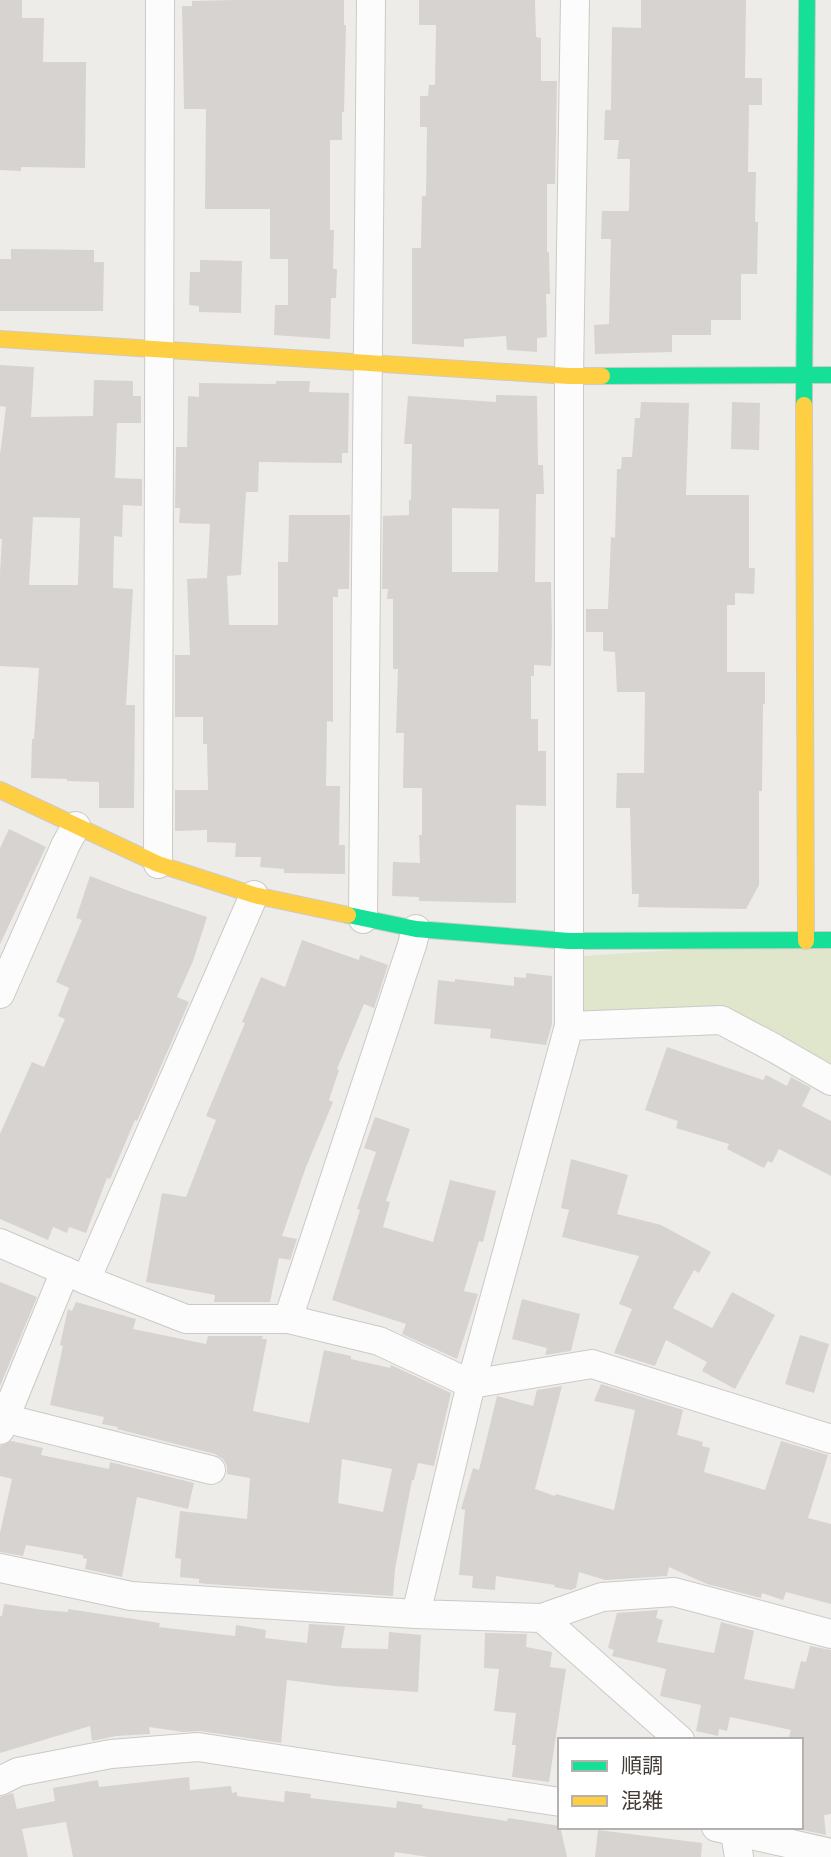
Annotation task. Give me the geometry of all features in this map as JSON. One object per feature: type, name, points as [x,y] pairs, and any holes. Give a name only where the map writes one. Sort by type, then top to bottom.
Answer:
[{"type":"street","points":[[158,864],[160,0]]},
{"type":"street","points":[[363,919],[371,0]]},
{"type":"street","points":[[416,1614],[471,1384],[569,1026],[569,376],[575,0]]},
{"type":"street","points":[[806,940],[804,375],[807,0]]},
{"type":"street","points":[[0,338],[569,376],[831,376]]},
{"type":"street","points":[[0,790],[158,864],[254,895],[416,929],[569,941],[831,940]]},
{"type":"street","points":[[0,994],[76,826]]},
{"type":"street","points":[[211,1470],[2,1422],[75,1276],[254,895]]},
{"type":"street","points":[[288,1319],[416,929]]},
{"type":"street","points":[[569,1026],[721,1020],[831,1081]]},
{"type":"street","points":[[0,1243],[75,1276],[186,1319],[288,1319],[379,1340],[471,1384],[592,1364],[831,1439]]},
{"type":"street","points":[[0,1568],[131,1596],[416,1614],[542,1618],[602,1597],[674,1592],[831,1634]]},
{"type":"street","points":[[542,1618],[678,1738]]},
{"type":"street","points":[[0,1781],[18,1772],[111,1754],[198,1747],[558,1802]]},
{"type":"street","points":[[731,1835],[831,1853]]},
{"type":"green space","points":[[831,940],[831,1081],[721,1020],[569,1026],[568,957]]},
{"type":"building","points":[[0,0],[22,0],[22,18],[44,18],[43,62],[86,62],[85,168],[21,167],[21,171],[0,170]]},
{"type":"building","points":[[344,0],[346,25],[342,140],[330,140],[330,230],[334,230],[333,269],[337,269],[336,298],[331,298],[330,339],[274,335],[275,305],[288,305],[288,259],[270,259],[270,209],[205,209],[206,109],[184,109],[182,6],[192,6],[192,1]]},
{"type":"building","points":[[419,0],[535,0],[536,37],[541,38],[541,81],[557,81],[555,184],[547,184],[550,294],[546,294],[547,337],[537,338],[537,352],[507,350],[506,336],[464,339],[464,347],[412,344],[412,248],[421,248],[422,196],[426,196],[427,127],[420,127],[420,96],[428,96],[429,85],[435,85],[436,25],[419,25]]},
{"type":"building","points":[[641,0],[746,0],[745,78],[762,78],[762,105],[749,105],[748,172],[756,172],[757,274],[741,274],[741,320],[711,320],[711,335],[672,335],[672,352],[595,354],[594,325],[609,324],[611,239],[601,239],[602,211],[629,211],[630,159],[617,159],[619,140],[604,140],[605,110],[611,110],[612,27],[641,28]]},
{"type":"building","points":[[11,249],[94,250],[94,262],[104,262],[103,311],[0,311],[0,259],[11,259]]},
{"type":"building","points":[[200,260],[242,261],[241,313],[199,312],[199,306],[189,305],[190,272],[200,272]]},
{"type":"building","points":[[0,365],[34,367],[31,417],[93,416],[94,380],[133,381],[133,396],[141,396],[141,423],[117,423],[115,478],[142,479],[142,506],[123,505],[122,537],[114,536],[113,588],[133,589],[126,705],[135,705],[134,808],[99,808],[99,782],[31,778],[39,668],[0,666],[0,455],[6,407],[0,406]],"holes":[[[33,517],[80,518],[78,585],[29,585]]]},
{"type":"building","points":[[276,381],[310,381],[309,392],[349,393],[348,453],[342,453],[342,463],[259,462],[258,492],[246,492],[241,575],[227,576],[229,625],[278,625],[278,562],[288,562],[289,515],[350,515],[349,589],[338,589],[338,597],[333,597],[333,722],[327,721],[326,786],[340,786],[339,845],[345,845],[345,874],[284,873],[284,869],[260,867],[261,857],[235,857],[236,843],[207,842],[207,830],[175,831],[175,790],[208,790],[207,744],[203,744],[203,717],[175,717],[175,655],[190,655],[187,579],[207,578],[210,524],[179,523],[180,508],[175,508],[176,447],[187,447],[188,396],[199,397],[199,383],[276,384]]},
{"type":"building","points":[[496,395],[537,396],[538,465],[543,465],[544,494],[536,494],[535,582],[551,582],[552,633],[551,666],[534,665],[534,676],[531,676],[531,719],[538,719],[538,751],[546,751],[546,806],[516,805],[516,903],[419,901],[419,897],[392,896],[393,862],[420,863],[422,788],[403,788],[404,733],[396,733],[398,669],[393,669],[393,599],[387,599],[388,589],[382,589],[383,516],[409,515],[412,444],[404,444],[408,396],[496,402]],"holes":[[[452,508],[499,509],[498,572],[452,572]]]},
{"type":"building","points":[[641,402],[689,403],[686,495],[749,495],[749,568],[755,568],[754,594],[735,593],[735,605],[727,605],[727,672],[765,672],[762,791],[759,791],[759,885],[746,909],[638,907],[639,894],[632,894],[630,808],[616,808],[617,773],[644,773],[645,692],[617,692],[615,652],[603,651],[603,632],[586,632],[586,609],[608,609],[611,537],[615,538],[617,469],[621,469],[622,457],[632,457],[635,418],[640,418]]},
{"type":"building","points":[[732,402],[760,403],[759,450],[731,449]]},
{"type":"building","points":[[9,829],[46,847],[0,944],[0,848]]},
{"type":"building","points":[[90,876],[207,917],[193,961],[177,997],[189,1002],[110,1179],[107,1178],[86,1233],[69,1227],[67,1233],[53,1227],[48,1240],[0,1219],[0,1134],[32,1062],[44,1067],[65,1019],[58,1016],[69,988],[56,982],[82,920],[76,918]]},
{"type":"building","points":[[302,940],[359,960],[360,955],[388,965],[374,1008],[364,1004],[337,1069],[339,1070],[329,1100],[333,1102],[306,1167],[282,1236],[297,1239],[290,1260],[279,1258],[270,1302],[214,1302],[215,1295],[146,1282],[162,1193],[186,1197],[216,1120],[206,1116],[261,977],[285,987]]},
{"type":"building","points":[[526,973],[552,976],[552,1024],[546,1045],[490,1038],[491,1029],[434,1024],[438,980],[455,982],[455,979],[514,986],[514,977],[526,978]]},
{"type":"building","points":[[667,1047],[763,1080],[766,1075],[787,1086],[791,1077],[811,1088],[802,1106],[831,1121],[831,1176],[779,1149],[772,1163],[768,1161],[764,1168],[727,1149],[729,1144],[676,1128],[678,1121],[645,1110]]},
{"type":"building","points":[[375,1117],[410,1129],[386,1201],[390,1202],[383,1227],[433,1242],[450,1180],[496,1191],[483,1242],[479,1241],[464,1291],[478,1294],[457,1359],[402,1334],[406,1324],[332,1300],[376,1152],[364,1148]]},
{"type":"building","points":[[571,1159],[628,1175],[617,1214],[661,1225],[711,1252],[699,1273],[694,1270],[673,1308],[712,1328],[732,1292],[775,1315],[735,1389],[702,1371],[707,1362],[666,1340],[655,1366],[614,1353],[632,1309],[619,1304],[639,1256],[562,1237],[569,1210],[561,1208]]},
{"type":"building","points":[[0,1282],[37,1297],[0,1386]]},
{"type":"building","points":[[522,1299],[580,1314],[571,1351],[545,1355],[547,1348],[512,1339]]},
{"type":"building","points":[[76,1302],[136,1319],[133,1329],[206,1344],[208,1336],[263,1336],[262,1339],[267,1339],[253,1411],[309,1423],[324,1350],[390,1368],[391,1365],[451,1393],[434,1466],[418,1463],[412,1480],[395,1569],[393,1596],[207,1584],[199,1583],[199,1579],[180,1577],[181,1559],[175,1558],[180,1511],[247,1519],[250,1478],[227,1474],[223,1459],[215,1454],[117,1429],[118,1427],[102,1424],[104,1417],[50,1405],[68,1309],[72,1311]],"holes":[[[342,1459],[392,1469],[383,1512],[338,1503]]]},
{"type":"building","points":[[800,1335],[829,1344],[814,1393],[785,1384]]},
{"type":"building","points":[[601,1384],[683,1410],[677,1435],[703,1442],[702,1446],[710,1448],[704,1472],[765,1490],[781,1441],[828,1455],[808,1518],[831,1524],[831,1604],[786,1592],[783,1600],[762,1593],[761,1598],[707,1584],[669,1567],[667,1576],[605,1580],[579,1572],[576,1588],[571,1590],[496,1576],[495,1590],[472,1588],[473,1576],[459,1575],[465,1510],[461,1509],[473,1468],[479,1470],[497,1396],[533,1406],[537,1390],[562,1386],[535,1489],[614,1510],[635,1410],[594,1401]]},
{"type":"building","points":[[12,1441],[43,1448],[41,1455],[109,1469],[110,1462],[194,1483],[188,1509],[137,1497],[122,1577],[85,1569],[87,1559],[83,1558],[83,1555],[26,1545],[23,1556],[0,1552],[0,1533],[12,1479],[0,1476],[0,1446]]},
{"type":"building","points":[[4,1604],[68,1612],[68,1609],[160,1623],[159,1627],[235,1636],[236,1625],[266,1630],[265,1638],[307,1643],[309,1624],[345,1626],[341,1648],[388,1649],[389,1632],[421,1635],[418,1692],[287,1680],[281,1743],[200,1731],[183,1732],[149,1727],[150,1734],[92,1741],[90,1726],[0,1753],[0,1616]]},
{"type":"building","points":[[658,1610],[656,1618],[663,1620],[657,1642],[714,1653],[721,1622],[754,1631],[744,1679],[794,1689],[801,1661],[806,1662],[810,1646],[831,1650],[831,1814],[824,1815],[826,1835],[803,1830],[803,1738],[789,1737],[791,1730],[730,1717],[727,1731],[719,1729],[718,1736],[696,1731],[701,1705],[660,1696],[666,1669],[612,1656],[614,1650],[608,1648],[617,1613]]},
{"type":"building","points":[[485,1633],[527,1634],[526,1647],[552,1652],[550,1667],[566,1669],[549,1782],[512,1777],[516,1713],[494,1711],[499,1669],[484,1668]]},
{"type":"building","points":[[189,1777],[190,1790],[231,1786],[232,1793],[237,1792],[237,1796],[284,1802],[285,1791],[311,1794],[310,1798],[396,1808],[397,1801],[423,1805],[422,1808],[558,1826],[567,1857],[428,1857],[395,1852],[394,1857],[73,1857],[66,1822],[22,1829],[28,1857],[0,1857],[0,1797],[13,1793],[17,1809],[55,1801],[53,1788],[98,1780],[99,1787]]},
{"type":"building","points":[[598,1830],[702,1843],[701,1857],[595,1857]]},
{"type":"traffic: fast","points":[[804,405],[807,0]]},
{"type":"traffic: fast","points":[[602,376],[831,375]]},
{"type":"traffic: fast","points":[[348,915],[416,929],[569,941],[831,940]]},
{"type":"traffic: slow","points":[[0,339],[602,376]]},
{"type":"traffic: slow","points":[[804,405],[806,941]]},
{"type":"traffic: slow","points":[[0,790],[158,864],[254,895],[348,915]]}]
